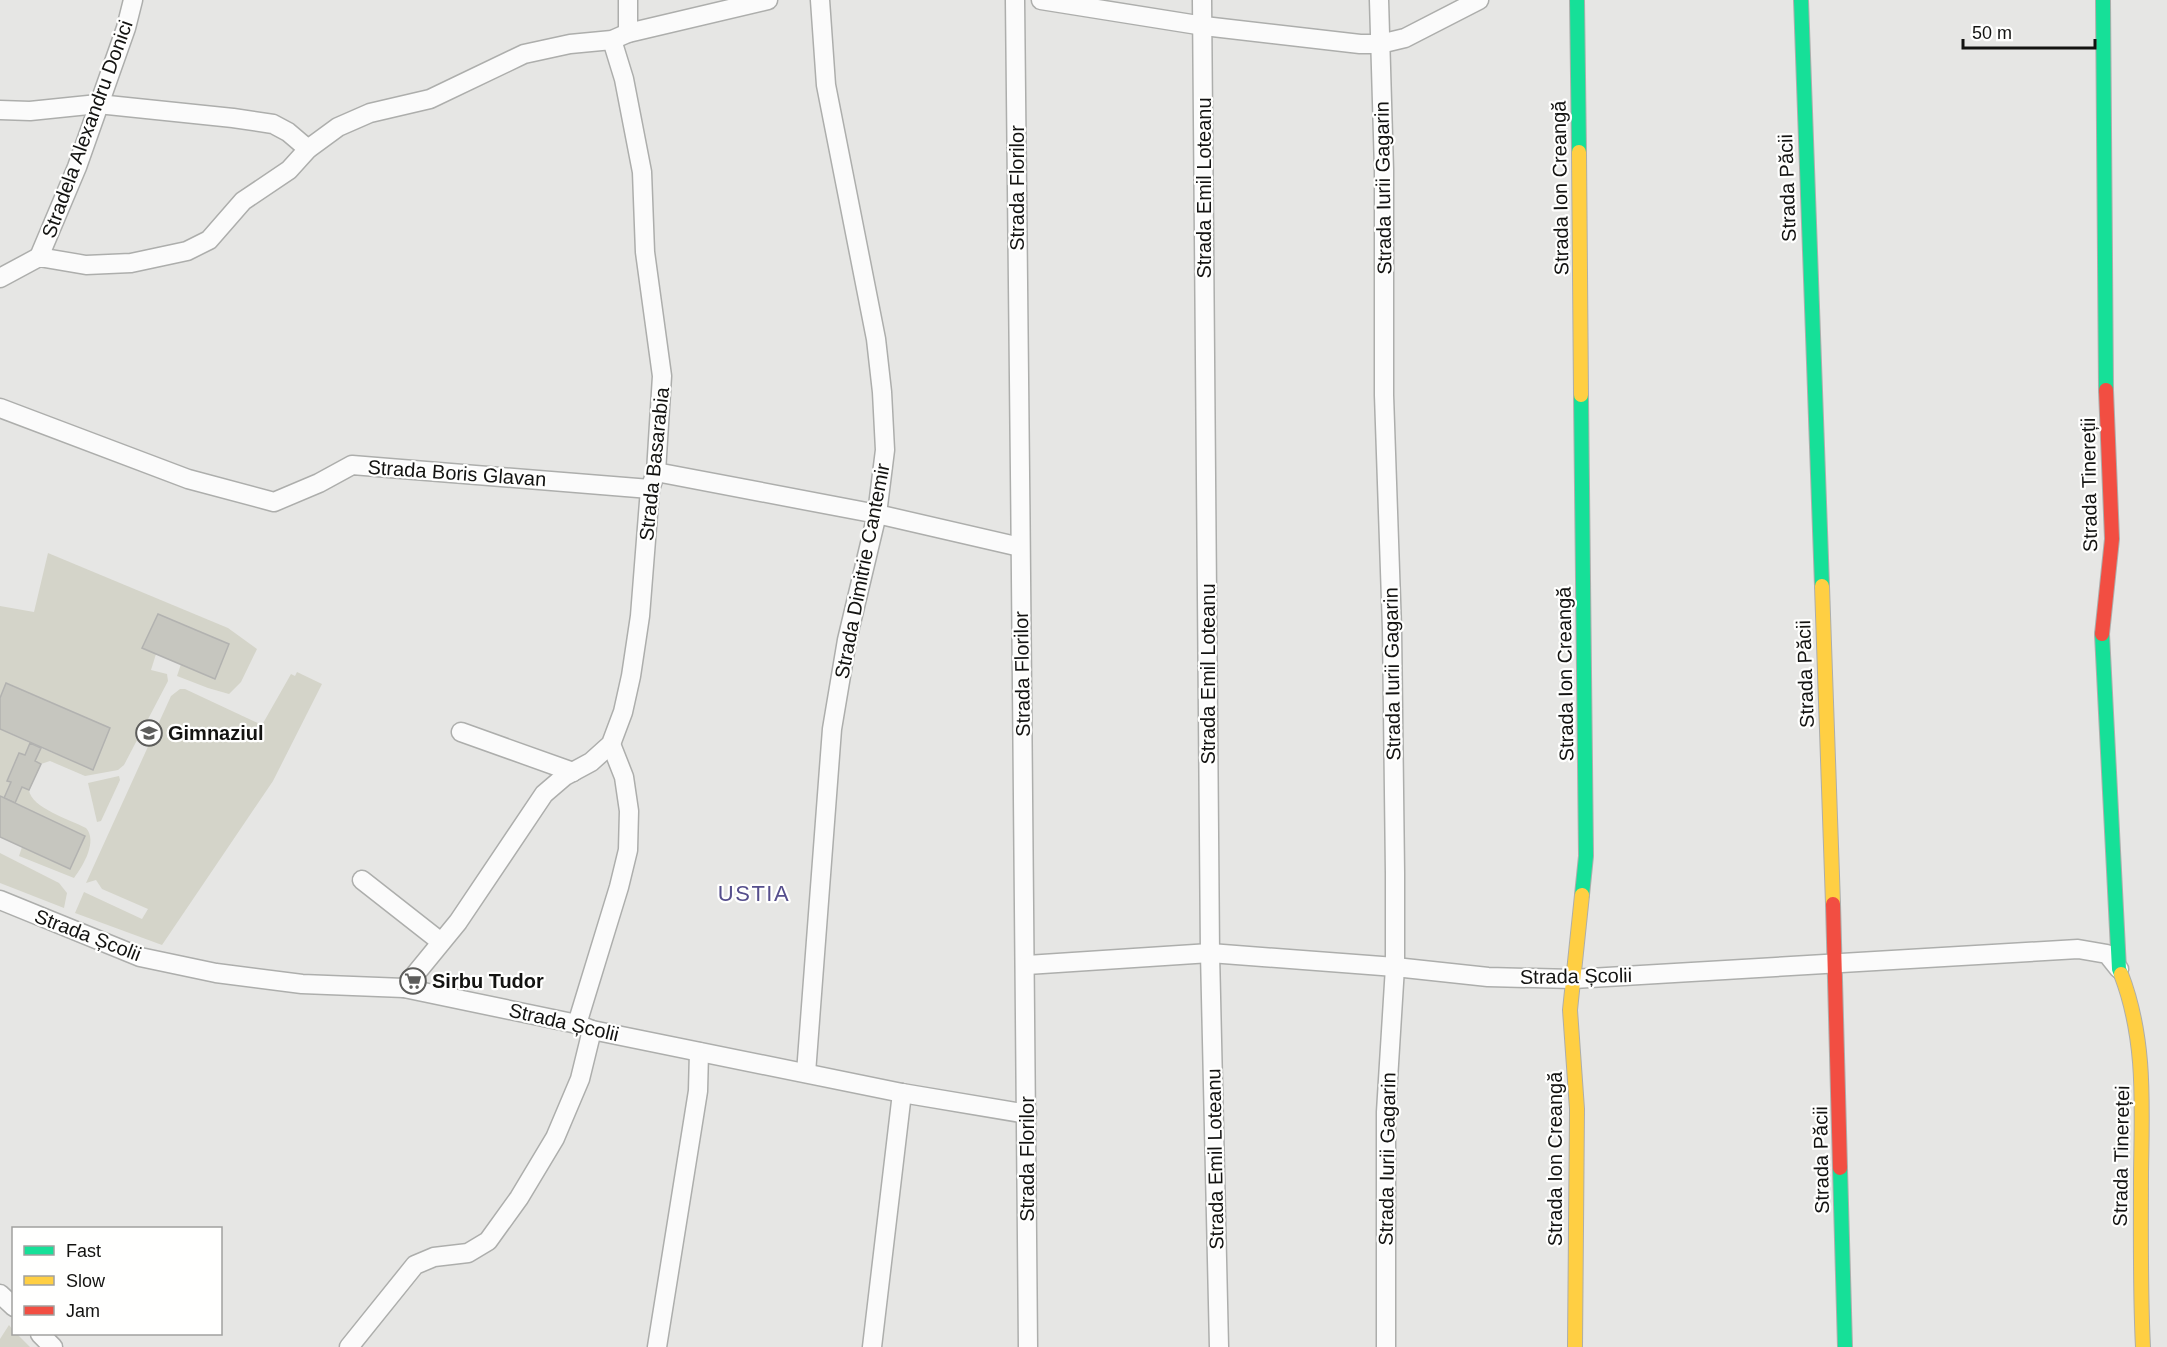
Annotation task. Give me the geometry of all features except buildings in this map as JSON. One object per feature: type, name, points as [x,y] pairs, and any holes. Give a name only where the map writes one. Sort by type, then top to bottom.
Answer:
[{"type":"street","name":"Stradela Alexandru Donici","points":[[39,257],[77,167],[126,28],[133,0]]},
{"type":"street","name":"Strada Basarabia","points":[[404,988],[492,873],[544,794],[573,772],[591,762],[611,744],[623,712],[640,616],[662,376],[645,252],[642,172],[624,79],[620,37],[627,0]]},
{"type":"street","points":[[0,278],[39,257],[86,265],[131,263],[187,251],[209,240],[243,201],[289,170],[308,149],[338,127],[370,113],[430,99],[524,54],[570,44],[620,37],[768,0]]},
{"type":"street","name":"Strada Dimitrie Cantemir","points":[[806,1073],[832,729],[846,640],[877,514],[885,450],[876,339],[826,85],[820,0]]},
{"type":"street","name":"Strada Florilor","points":[[1015,0],[1020,548],[1027,965],[1028,1347]]},
{"type":"street","points":[[1041,0],[1204,26],[1360,44],[1380,44],[1405,39],[1479,0]]},
{"type":"street","name":"Strada Emil Loteanu","points":[[1202,0],[1210,953],[1219,1347]]},
{"type":"street","name":"Strada Iurii Gagarin","points":[[1379,0],[1384,170],[1384,395],[1392,629],[1395,873],[1395,968],[1386,1112],[1384,1259],[1386,1347]]},
{"type":"street","name":"Strada Ion Creangă","points":[[1575,1347],[1577,1109],[1570,1010],[1586,856],[1577,0]]},
{"type":"street","name":"Strada Păcii","points":[[1801,0],[1835,962],[1845,1347]]},
{"type":"street","name":"Strada Tinereții","points":[[2103,0],[2105,373],[2112,539],[2101,639],[2119,969]]},
{"type":"street","points":[[0,110],[30,111],[99,104],[273,124],[288,132],[308,149]]},
{"type":"street","name":"Strada Boris Glavan","points":[[0,408],[188,479],[274,502],[319,483],[352,465],[653,481],[877,514],[1020,548]]},
{"type":"street","points":[[461,732],[573,772]]},
{"type":"street","points":[[349,1347],[414,1265],[434,1257],[468,1253],[488,1241],[519,1198],[555,1138],[580,1079],[585,1027],[628,850],[629,811],[624,777],[611,744]]},
{"type":"street","points":[[362,880],[441,942]]},
{"type":"street","name":"Strada Școlii","points":[[0,900],[140,957],[216,973],[302,984],[404,988],[699,1052],[902,1093],[1027,1114]]},
{"type":"street","name":"Strada Școlii","points":[[1027,965],[1210,953],[1488,977],[1573,979],[2078,949],[2107,954],[2119,969]]},
{"type":"street","name":"Strada Tinereței","points":[[2119,969],[2130,998],[2142,1071],[2140,1285],[2143,1347]]},
{"type":"street","points":[[657,1347],[698,1091],[699,1052]]},
{"type":"street","points":[[873,1347],[902,1093]]},
{"type":"street","points":[[0,1294],[12,1305]]},
{"type":"street","points":[[41,1335],[53,1347]]},
{"type":"shaded area","points":[[48,553],[228,628],[257,649],[241,682],[229,694],[208,688],[177,676],[181,664],[156,654],[151,670],[167,674],[168,681],[124,765],[118,770],[85,776],[50,761],[41,764],[35,761],[41,748],[93,769],[110,728],[7,683],[0,698],[0,606],[34,612]]},
{"type":"shaded area","points":[[297,672],[322,684],[273,781],[162,945],[75,913],[84,892],[142,919],[148,909],[102,889],[96,880],[86,883],[171,696],[180,689],[185,689],[262,725],[291,674],[295,676]]},
{"type":"shaded area","points":[[0,729],[30,743],[25,755],[19,753],[7,780],[11,782],[4,798],[0,796]]},
{"type":"shaded area","points":[[119,776],[120,780],[101,821],[97,822],[88,783]]},
{"type":"shaded area","points":[[22,787],[29,790],[31,796],[44,808],[86,828],[89,833],[88,853],[74,878],[19,856],[22,847],[70,869],[85,836],[15,803]]},
{"type":"shaded area","points":[[0,853],[59,883],[67,893],[64,908],[0,883]]},
{"type":"shaded area","points":[[9,1325],[12,1335],[18,1335],[30,1347],[0,1347],[0,1339]]},
{"type":"traffic: fast","points":[[1577,0],[1579,152]]},
{"type":"traffic: fast","points":[[1801,0],[1822,586]]},
{"type":"traffic: fast","points":[[2103,0],[2106,390]]},
{"type":"traffic: fast","points":[[1581,395],[1586,856],[1582,895]]},
{"type":"traffic: fast","points":[[2102,634],[2121,974]]},
{"type":"traffic: fast","points":[[1840,1168],[1845,1347]]},
{"type":"traffic: slow","points":[[1579,152],[1581,395]]},
{"type":"traffic: slow","points":[[1822,586],[1833,904]]},
{"type":"traffic: slow","points":[[1575,1347],[1577,1109],[1570,1010],[1582,895]]},
{"type":"traffic: slow","points":[[2121,974],[2135,1023],[2141,1072],[2143,1347]]},
{"type":"traffic: jam","points":[[2102,634],[2112,539],[2106,390]]},
{"type":"traffic: jam","points":[[1833,904],[1840,1168]]},
{"type":"place","name":"Gimnaziul","points":[[149,733]]},
{"type":"place","name":"Sirbu Tudor","points":[[413,981]]},
{"type":"district","name":"USTIA","points":[[754,893]]}]
